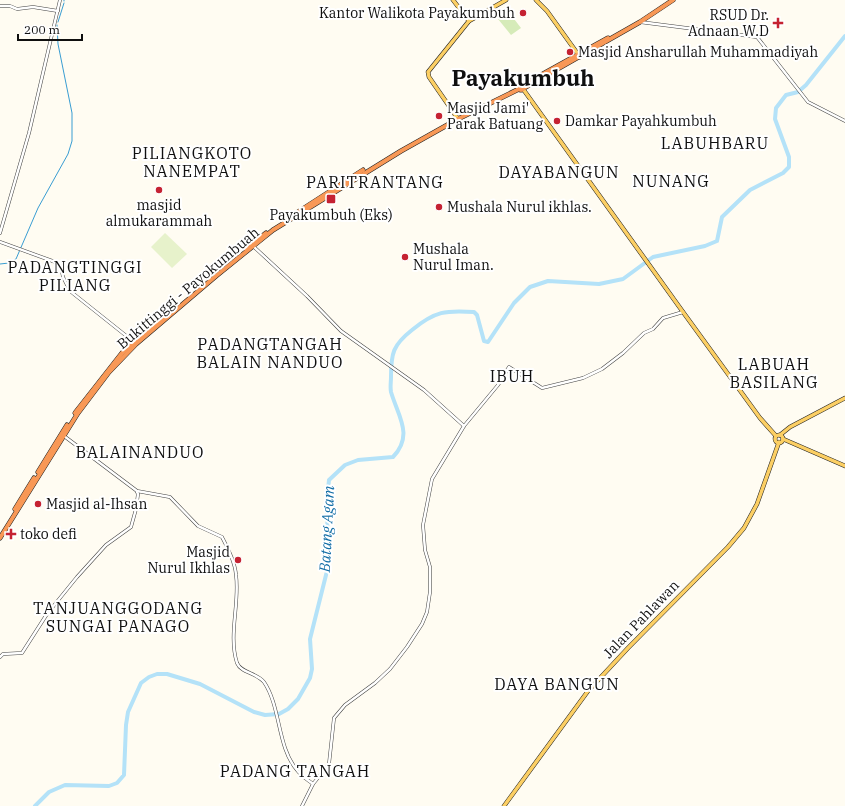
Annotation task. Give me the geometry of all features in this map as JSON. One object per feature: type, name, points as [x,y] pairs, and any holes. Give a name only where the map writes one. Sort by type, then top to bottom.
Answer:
[{"type":"highway","name":"Bukittinggi - Payokumbuah","points":[[0,538],[99,383],[124,356],[198,290],[272,228],[457,118],[521,88],[639,22],[671,0]]},
{"type":"highway","name":"Bukittinggi - Payokumbuah","points":[[0,534],[50,452],[116,359],[134,342],[253,246],[274,230],[346,183]]},
{"type":"main road","points":[[453,0],[469,20]]},
{"type":"main road","points":[[457,118],[429,77],[428,72],[469,20],[506,0]]},
{"type":"main road","points":[[536,0],[547,11],[579,56]]},
{"type":"main road","points":[[521,88],[760,418],[783,439],[845,466]]},
{"type":"main road","points":[[783,439],[779,442],[776,441],[778,436],[790,427],[845,398]]},
{"type":"main road","name":"Jalan Pahlawan","points":[[504,806],[588,691],[628,648],[728,547],[744,528],[757,504],[779,442]]},
{"type":"street","points":[[0,233],[29,133],[60,0]]},
{"type":"street","points":[[0,6],[8,6],[16,9],[33,7],[58,11]]},
{"type":"street","points":[[639,22],[757,37],[802,95],[814,106],[845,121]]},
{"type":"street","points":[[0,242],[19,250],[49,259],[61,267],[62,277],[70,292],[134,342]]},
{"type":"street","points":[[253,246],[307,296],[341,331],[398,370],[424,390],[464,426]]},
{"type":"street","points":[[302,806],[313,784],[329,764],[334,718],[345,705],[375,683],[397,661],[422,624],[428,608],[431,582],[430,567],[424,538],[425,511],[432,479],[464,426],[498,385],[509,367],[540,388],[583,378],[606,367],[644,333],[653,329],[663,318],[683,312]]},
{"type":"street","points":[[64,436],[139,492],[170,497],[198,526],[222,537],[236,574],[234,634],[237,664],[242,670],[255,674],[264,682],[274,704],[277,718],[292,763],[300,774],[313,784]]},
{"type":"street","points":[[0,657],[3,654],[22,653],[47,614],[77,577],[106,545],[131,527],[139,492]]},
{"type":"green space","points":[[508,11],[521,28],[511,35],[498,19]]},
{"type":"green space","points":[[165,233],[187,254],[172,268],[151,247]]},
{"type":"waterway","points":[[58,22],[64,3]]},
{"type":"waterway","points":[[0,264],[9,263],[16,259],[38,208],[68,154],[72,141],[72,113],[58,44],[57,25]]},
{"type":"waterway","name":"Batang Agam","points":[[35,806],[49,792],[65,785],[109,786],[117,783],[124,775],[128,712],[141,683],[149,677],[157,674],[167,674],[200,684],[254,712],[265,715],[279,714],[288,709],[298,699],[310,678],[312,669],[310,639],[328,567],[327,499],[329,480],[345,465],[358,460],[393,457],[403,441],[402,425],[391,392],[391,369],[394,350],[401,340],[420,324],[434,315],[464,311],[474,312],[477,315],[484,341],[488,342],[514,303],[530,287],[548,281],[599,284],[623,279],[653,257],[705,246],[717,241],[722,217],[750,190],[783,173],[789,167],[789,157],[775,119],[776,108],[786,95],[798,92],[806,85],[845,36]]},
{"type":"place","name":"Kantor Walikota Payakumbuh","points":[[523,13]]},
{"type":"place","name":"RSUD Dr. Adnaan W.D","points":[[778,23]]},
{"type":"place","name":"Masjid Ansharullah Muhammadiyah","points":[[570,52]]},
{"type":"place","name":"Masjid Jami' Parak Batuang","points":[[439,116]]},
{"type":"place","name":"Damkar Payahkumbuh","points":[[557,121]]},
{"type":"place","name":"masjid almukarammah","points":[[159,190]]},
{"type":"place","name":"Payakumbuh (Eks)","points":[[331,199]]},
{"type":"place","name":"Mushala Nurul ikhlas.","points":[[439,207]]},
{"type":"place","name":"Mushala Nurul Iman.","points":[[405,257]]},
{"type":"place","name":"Masjid al-Ihsan","points":[[38,504]]},
{"type":"place","name":"toko defi","points":[[11,534]]},
{"type":"place","name":"Masjid Nurul Ikhlas","points":[[238,560]]},
{"type":"district","name":"Payakumbuh","points":[[523,78]]},
{"type":"district","name":"LABUHBARU","points":[[715,143]]},
{"type":"district","name":"PILIANGKOTO NANEMPAT","points":[[192,162]]},
{"type":"district","name":"DAYABANGUN","points":[[559,172]]},
{"type":"district","name":"NUNANG","points":[[671,181]]},
{"type":"district","name":"PARITRANTANG","points":[[375,182]]},
{"type":"district","name":"PADANGTINGGI PILIANG","points":[[75,276]]},
{"type":"district","name":"PADANGTANGAH BALAIN NANDUO","points":[[270,353]]},
{"type":"district","name":"LABUAH BASILANG","points":[[774,373]]},
{"type":"district","name":"IBUH","points":[[512,376]]},
{"type":"district","name":"BALAINANDUO","points":[[140,452]]},
{"type":"district","name":"TANJUANGGODANG SUNGAI PANAGO","points":[[118,617]]},
{"type":"district","name":"DAYA BANGUN","points":[[557,684]]},
{"type":"district","name":"PADANG TANGAH","points":[[295,771]]}]
